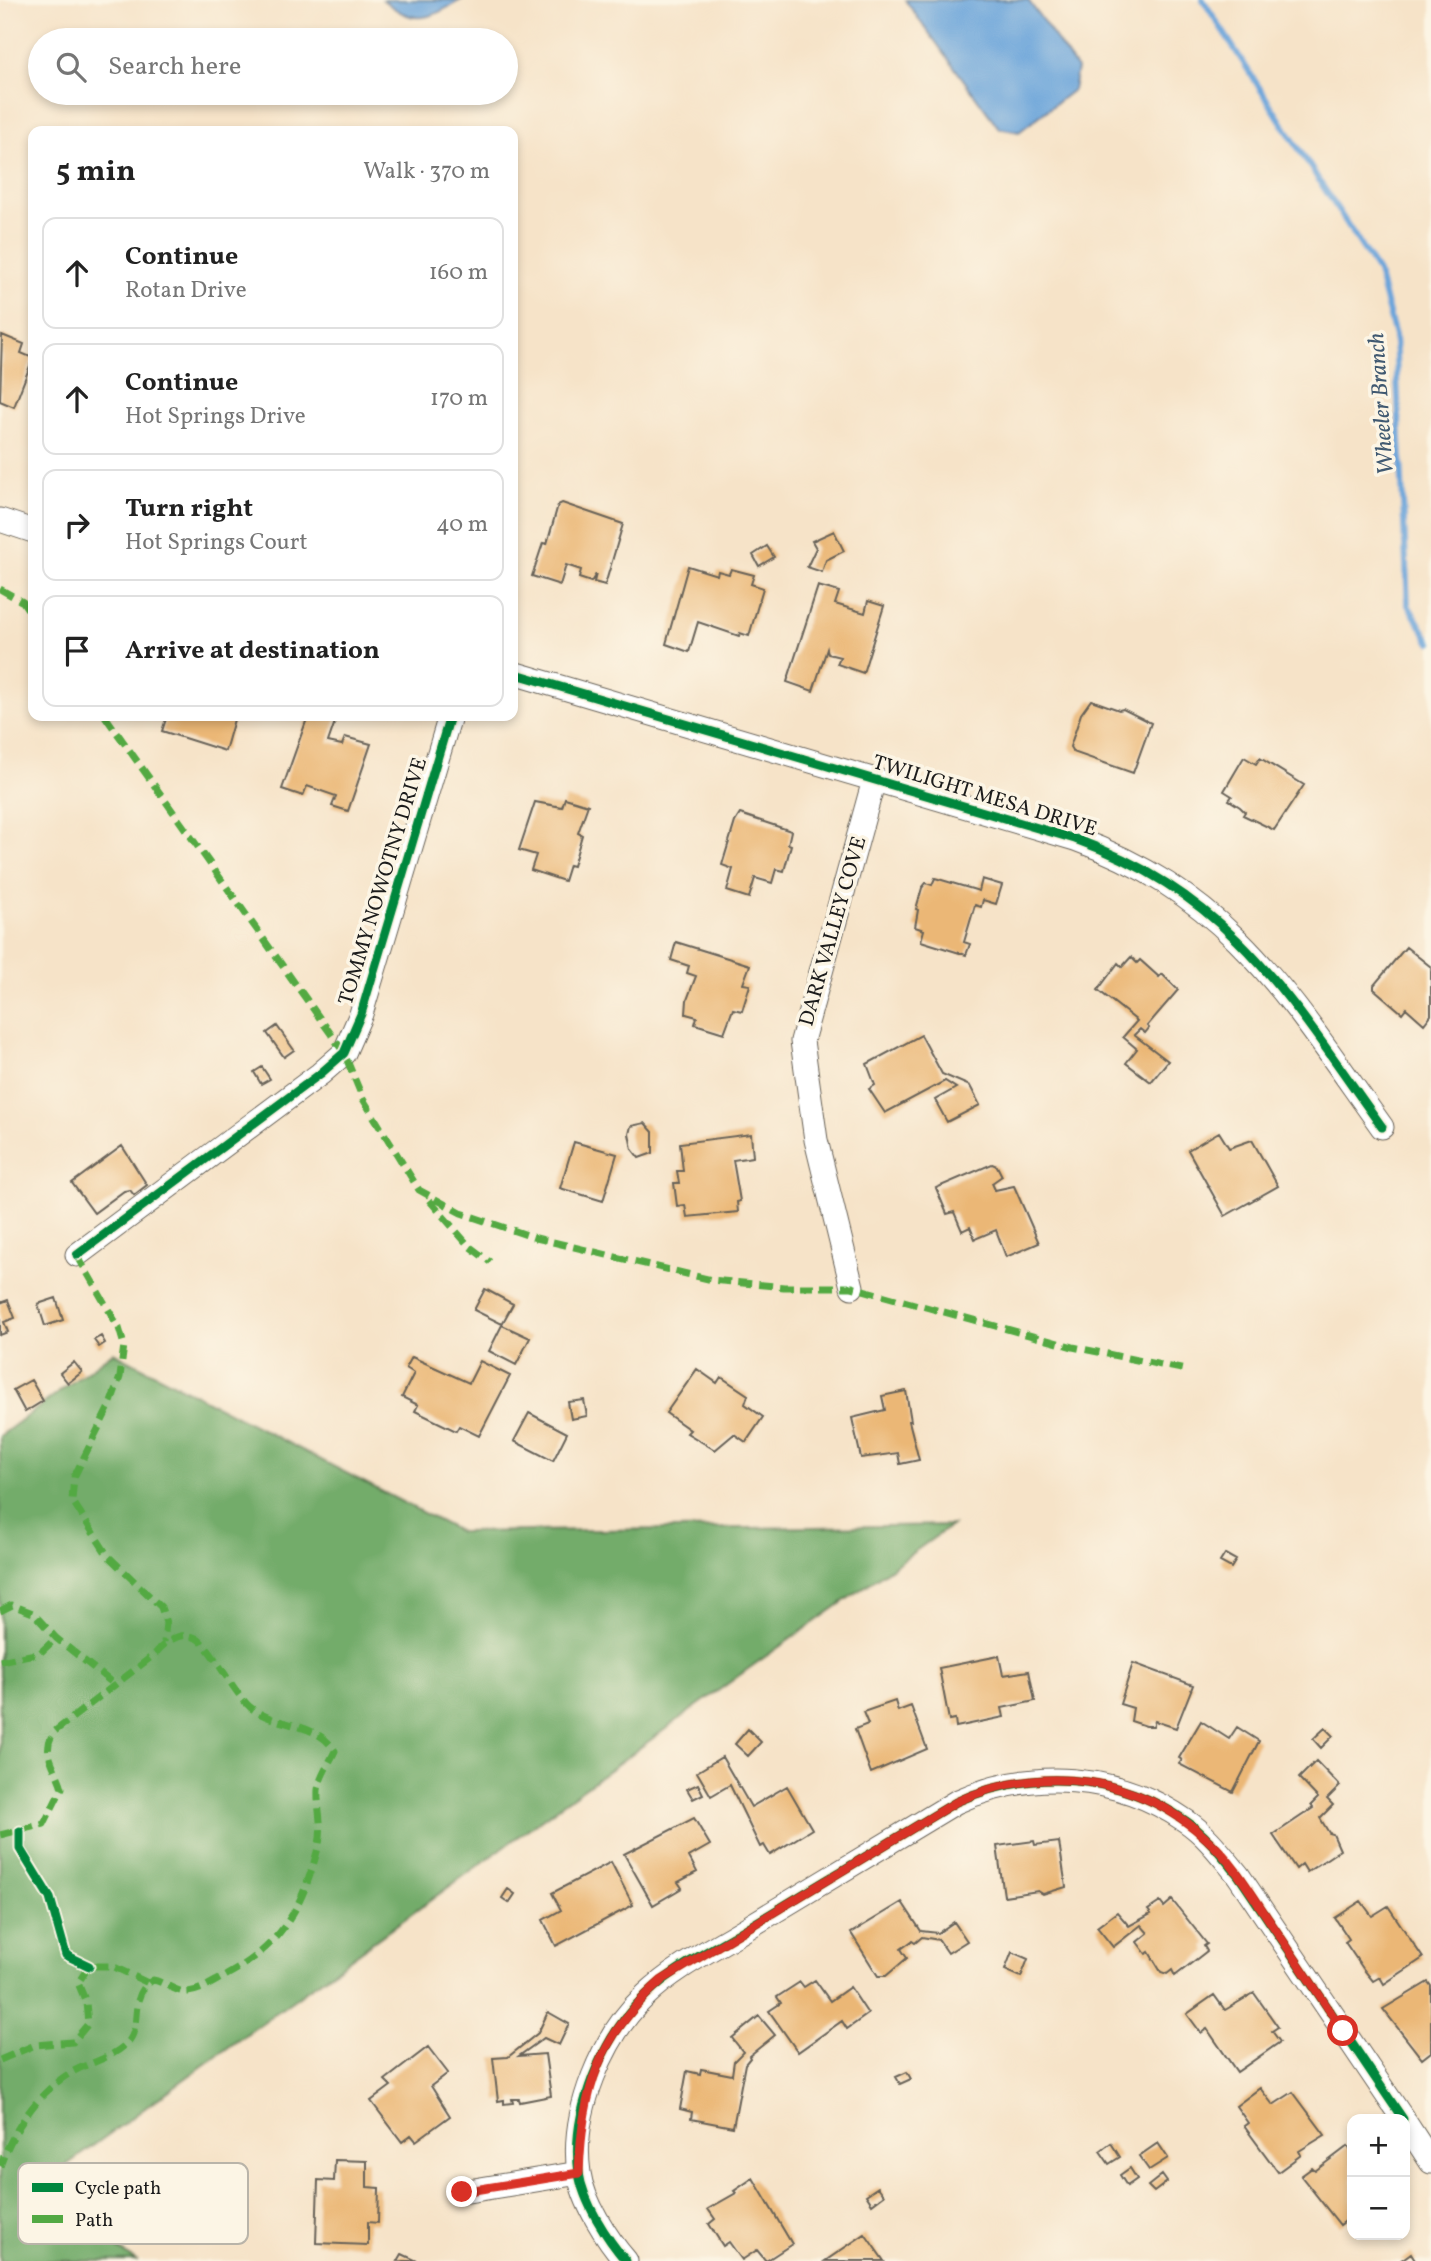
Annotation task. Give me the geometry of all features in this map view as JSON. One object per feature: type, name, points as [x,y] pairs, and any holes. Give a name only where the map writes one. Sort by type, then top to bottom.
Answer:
[{"type":"street","points":[[0,520],[28,529]]},
{"type":"street","name":"TWILIGHT MESA DRIVE","points":[[518,674],[1100,848],[1158,876],[1190,897],[1254,954],[1382,1127]]},
{"type":"street","name":"TOMMY NOWOTNY DRIVE","points":[[76,1255],[309,1083],[344,1054],[361,1014],[449,721]]},
{"type":"street","name":"DARK VALLEY COVE","points":[[852,1287],[816,1140],[802,1041],[874,780]]},
{"type":"street","points":[[625,2261],[603,2228],[579,2173],[584,2111],[595,2068],[609,2041],[644,1996],[662,1980],[956,1802],[988,1788],[1015,1781],[1078,1781],[1116,1788],[1154,1802],[1186,1821],[1211,1842],[1238,1875],[1399,2114]]},
{"type":"street","points":[[1410,2130],[1431,2162]]},
{"type":"street","points":[[462,2192],[579,2173]]},
{"type":"green space","points":[[113,1352],[460,1532],[952,1525],[748,1669],[69,2163],[18,2163],[18,2244],[110,2244],[136,2261],[0,2261],[0,1436]]},
{"type":"water","points":[[383,0],[461,0],[430,16],[413,17]]},
{"type":"water","points":[[905,0],[1028,0],[1077,69],[1073,90],[1019,132],[999,128]]},
{"type":"building","points":[[2,335],[24,344],[21,353],[28,356],[28,371],[14,407],[0,401]]},
{"type":"building","points":[[562,503],[623,524],[605,585],[594,582],[596,574],[591,582],[579,578],[581,570],[566,565],[560,585],[532,576],[543,543],[547,544],[558,505]]},
{"type":"building","points":[[834,531],[844,551],[826,560],[822,572],[807,567],[816,548],[812,541]]},
{"type":"building","points":[[767,546],[774,557],[759,566],[753,555]]},
{"type":"building","points":[[688,566],[717,575],[718,571],[729,574],[731,569],[754,575],[751,584],[763,588],[749,636],[740,633],[739,636],[698,622],[689,652],[666,644]]},
{"type":"building","points":[[818,586],[839,592],[835,604],[865,613],[868,601],[884,606],[863,673],[837,664],[840,657],[828,654],[827,649],[813,691],[787,682]]},
{"type":"building","points":[[1091,700],[1123,709],[1151,723],[1133,773],[1073,752],[1070,747],[1081,714]]},
{"type":"building","points":[[165,721],[234,721],[225,751],[162,731]]},
{"type":"building","points":[[306,721],[335,721],[328,742],[342,745],[345,737],[371,744],[348,811],[332,806],[336,796],[307,786],[303,796],[282,789]]},
{"type":"building","points":[[1244,757],[1256,764],[1260,758],[1304,785],[1274,830],[1243,815],[1245,812],[1229,800],[1232,796],[1224,791]]},
{"type":"building","points":[[565,798],[588,805],[578,833],[582,835],[573,866],[569,865],[564,881],[531,870],[536,855],[519,850],[535,802],[562,807]]},
{"type":"building","points":[[740,814],[791,831],[788,844],[791,845],[784,871],[776,869],[772,883],[755,878],[749,898],[727,891],[733,869],[722,865]]},
{"type":"building","points":[[935,878],[979,891],[982,879],[1002,885],[996,904],[983,900],[981,907],[975,905],[964,942],[970,944],[966,955],[921,941],[924,930],[915,927],[916,909],[922,888],[926,883],[932,885]]},
{"type":"building","points":[[676,942],[750,965],[743,984],[750,985],[742,1011],[733,1009],[724,1033],[695,1024],[697,1017],[686,1014],[687,1000],[696,976],[687,973],[689,966],[671,960]]},
{"type":"building","points":[[1406,947],[1431,967],[1431,1015],[1424,1024],[1406,1008],[1402,1013],[1374,989],[1374,985]]},
{"type":"building","points":[[1131,957],[1137,963],[1140,960],[1159,977],[1162,974],[1178,990],[1147,1026],[1149,1028],[1145,1033],[1140,1029],[1134,1035],[1168,1061],[1151,1082],[1126,1063],[1137,1049],[1123,1037],[1137,1021],[1098,990],[1118,963],[1122,967]]},
{"type":"building","points":[[277,1026],[294,1050],[284,1057],[267,1033]]},
{"type":"building","points":[[921,1035],[942,1074],[970,1086],[980,1105],[947,1122],[935,1100],[956,1088],[945,1081],[885,1113],[869,1089],[875,1085],[867,1064]]},
{"type":"building","points":[[262,1067],[270,1079],[261,1084],[254,1072]]},
{"type":"building","points":[[645,1123],[653,1132],[653,1153],[639,1158],[632,1149],[629,1134],[631,1126]]},
{"type":"building","points":[[1219,1132],[1229,1148],[1252,1140],[1278,1186],[1225,1216],[1188,1150]]},
{"type":"building","points":[[751,1134],[753,1157],[733,1160],[740,1201],[737,1202],[738,1212],[687,1217],[685,1205],[677,1206],[674,1183],[679,1183],[677,1171],[683,1171],[680,1143]]},
{"type":"building","points":[[574,1142],[617,1154],[603,1201],[560,1188]]},
{"type":"building","points":[[122,1146],[147,1185],[134,1195],[130,1190],[124,1191],[94,1213],[72,1183]]},
{"type":"building","points":[[992,1164],[997,1166],[1002,1176],[992,1183],[995,1190],[1014,1186],[1039,1243],[1006,1257],[996,1230],[975,1239],[970,1227],[962,1231],[954,1212],[947,1214],[936,1188]]},
{"type":"building","points":[[485,1289],[513,1304],[502,1324],[474,1310]]},
{"type":"building","points":[[56,1298],[63,1320],[45,1326],[38,1304]]},
{"type":"building","points":[[8,1300],[15,1318],[4,1322],[8,1332],[0,1335],[0,1303]]},
{"type":"building","points":[[502,1325],[530,1338],[516,1365],[489,1351]]},
{"type":"building","points":[[101,1336],[105,1343],[99,1347],[94,1340]]},
{"type":"building","points":[[412,1357],[469,1383],[480,1361],[510,1376],[479,1436],[459,1426],[456,1431],[415,1411],[418,1405],[402,1397],[414,1373],[406,1368]]},
{"type":"building","points":[[74,1362],[82,1372],[68,1383],[60,1373]]},
{"type":"building","points":[[697,1369],[717,1383],[721,1377],[748,1395],[745,1404],[763,1417],[746,1442],[734,1434],[715,1450],[687,1433],[690,1430],[666,1413]]},
{"type":"building","points":[[31,1380],[43,1401],[25,1412],[13,1390]]},
{"type":"building","points":[[906,1391],[909,1421],[919,1460],[900,1464],[898,1453],[861,1458],[852,1418],[885,1410],[882,1396]]},
{"type":"building","points":[[584,1400],[587,1416],[571,1419],[568,1402]]},
{"type":"building","points":[[529,1413],[567,1433],[553,1461],[514,1441]]},
{"type":"building","points":[[1225,1554],[1236,1560],[1231,1568],[1220,1562]]},
{"type":"building","points":[[999,1656],[1003,1675],[1029,1671],[1035,1701],[1002,1708],[1004,1717],[956,1727],[955,1719],[949,1720],[939,1668]]},
{"type":"building","points":[[1133,1663],[1193,1685],[1176,1728],[1155,1721],[1153,1726],[1146,1726],[1131,1721],[1133,1708],[1120,1704]]},
{"type":"building","points":[[895,1701],[898,1711],[911,1706],[927,1749],[871,1773],[855,1729],[868,1724],[863,1712]]},
{"type":"building","points":[[1201,1721],[1229,1739],[1237,1727],[1259,1741],[1233,1792],[1179,1764],[1182,1760],[1179,1758]]},
{"type":"building","points":[[1325,1728],[1333,1736],[1321,1748],[1313,1739]]},
{"type":"building","points":[[748,1729],[761,1742],[748,1756],[735,1744]]},
{"type":"building","points":[[722,1757],[751,1807],[787,1786],[812,1829],[770,1855],[764,1845],[760,1847],[730,1785],[711,1796],[697,1772]]},
{"type":"building","points":[[1316,1761],[1340,1786],[1327,1799],[1333,1805],[1320,1818],[1329,1833],[1333,1834],[1340,1850],[1307,1872],[1302,1864],[1296,1869],[1273,1835],[1313,1808],[1311,1805],[1318,1798],[1299,1778]]},
{"type":"building","points":[[698,1784],[703,1794],[693,1799],[687,1789]]},
{"type":"building","points":[[694,1818],[710,1845],[689,1857],[697,1872],[678,1882],[682,1888],[653,1905],[624,1854]]},
{"type":"building","points":[[1034,1841],[1035,1845],[1059,1842],[1066,1887],[1043,1894],[1038,1891],[1004,1896],[997,1846]]},
{"type":"building","points":[[611,1862],[633,1905],[556,1946],[543,1920],[561,1910],[552,1893]]},
{"type":"building","points":[[508,1889],[515,1894],[509,1903],[502,1898]]},
{"type":"building","points":[[1172,1900],[1207,1944],[1204,1946],[1207,1951],[1175,1976],[1172,1970],[1167,1974],[1161,1972],[1149,1952],[1146,1954],[1137,1942],[1148,1933],[1141,1925],[1113,1947],[1097,1927],[1117,1912],[1129,1926],[1151,1914],[1148,1910],[1160,1902],[1164,1907]]},
{"type":"building","points":[[1361,1901],[1372,1916],[1388,1906],[1423,1958],[1384,1984],[1380,1977],[1373,1981],[1364,1970],[1345,1942],[1349,1939],[1335,1918]]},
{"type":"building","points":[[902,1902],[921,1931],[938,1933],[954,1922],[967,1941],[948,1953],[939,1940],[922,1937],[901,1949],[907,1958],[886,1976],[878,1976],[851,1933]]},
{"type":"building","points":[[1012,1952],[1028,1959],[1021,1977],[1005,1970]]},
{"type":"building","points":[[815,1980],[830,2001],[850,1987],[868,2014],[847,2029],[842,2021],[798,2052],[769,2011],[781,2003],[777,1997],[800,1982],[804,1987]]},
{"type":"building","points":[[1428,1982],[1431,1986],[1431,2052],[1422,2059],[1383,2009]]},
{"type":"building","points":[[1254,1993],[1278,2027],[1272,2031],[1280,2042],[1237,2072],[1207,2029],[1201,2033],[1187,2014],[1214,1995],[1225,2010]]},
{"type":"building","points":[[548,2012],[569,2024],[559,2045],[544,2038],[519,2056],[545,2054],[551,2096],[520,2102],[519,2099],[512,2099],[513,2103],[504,2104],[504,2100],[498,2101],[493,2058],[508,2057],[538,2033]]},
{"type":"building","points":[[759,2016],[775,2035],[749,2056],[745,2064],[733,2127],[691,2119],[692,2112],[680,2109],[687,2071],[700,2074],[701,2069],[732,2075],[734,2061],[743,2052],[732,2038]]},
{"type":"building","points":[[428,2047],[448,2073],[431,2086],[450,2116],[416,2141],[411,2135],[402,2142],[371,2101],[391,2086],[385,2080]]},
{"type":"building","points":[[907,2072],[911,2079],[900,2084],[896,2077]]},
{"type":"building","points":[[1260,2088],[1273,2105],[1293,2092],[1325,2135],[1299,2151],[1301,2155],[1278,2172],[1244,2126],[1248,2123],[1236,2106]]},
{"type":"building","points":[[1111,2143],[1120,2157],[1109,2164],[1100,2151]]},
{"type":"building","points":[[1158,2143],[1168,2158],[1149,2170],[1139,2156]]},
{"type":"building","points":[[1347,2147],[1347,2220],[1340,2225],[1301,2176],[1312,2168],[1315,2171]]},
{"type":"building","points":[[335,2160],[367,2161],[367,2187],[379,2188],[378,2223],[368,2222],[368,2245],[316,2243],[318,2180],[334,2181]]},
{"type":"building","points":[[1130,2168],[1137,2179],[1127,2186],[1120,2175]]},
{"type":"building","points":[[1162,2175],[1167,2182],[1154,2192],[1148,2186]]},
{"type":"building","points":[[753,2178],[792,2244],[766,2261],[757,2250],[742,2260],[729,2242],[723,2246],[709,2224],[715,2219],[708,2209],[736,2193],[734,2191]]},
{"type":"building","points":[[878,2187],[884,2195],[872,2204],[866,2195]]},
{"type":"building","points":[[865,2234],[884,2261],[825,2261]]},
{"type":"building","points":[[1411,2253],[1416,2261],[1400,2261]]},
{"type":"building","points":[[402,2254],[417,2261],[398,2261]]},
{"type":"waterway","name":"Wheeler Branch","points":[[1203,0],[1378,272],[1395,336],[1408,605],[1431,643]]},
{"type":"marked path","points":[[0,589],[23,602],[28,610]]},
{"type":"marked path","points":[[109,721],[344,1053],[363,1099],[419,1190],[461,1213],[536,1238],[712,1280],[784,1287],[852,1287],[1073,1347],[1186,1370]]},
{"type":"marked path","points":[[429,1200],[469,1246],[490,1262]]},
{"type":"marked path","points":[[77,1255],[119,1328],[124,1345],[120,1377],[110,1405],[74,1477],[72,1500],[108,1556],[161,1607],[166,1623],[164,1642]]},
{"type":"marked path","points":[[0,1611],[12,1605],[33,1613],[56,1638],[115,1685]]},
{"type":"marked path","points":[[0,1835],[44,1824],[62,1788],[49,1753],[55,1731],[168,1642],[179,1637],[190,1636],[202,1643],[250,1707],[271,1719],[318,1734],[335,1751],[318,1790],[320,1837],[313,1867],[297,1906],[275,1938],[243,1965],[197,1990],[184,1992],[153,1980],[140,1994],[135,2028],[128,2042],[117,2051],[76,2070],[51,2088],[29,2111],[12,2138],[0,2166]]},
{"type":"marked path","points":[[0,1661],[40,1653],[56,1638]]},
{"type":"marked path","points":[[0,2060],[35,2045],[73,2042],[88,2024],[86,2002],[78,1983],[89,1966],[112,1966],[148,1983]]},
{"type":"cycle path","points":[[518,674],[1075,839],[1129,862],[1176,890],[1216,921],[1252,956],[1286,994],[1382,1127]]},
{"type":"cycle path","points":[[77,1255],[320,1074],[344,1053],[361,1014],[449,721]]},
{"type":"cycle path","points":[[626,2261],[604,2231],[585,2196],[579,2173],[578,2150],[585,2101],[593,2076],[616,2031],[630,2012],[646,1995],[683,1966],[956,1802],[1014,1784],[1044,1780],[1103,1785],[1132,1793],[1159,1805],[1201,1833],[1238,1875],[1400,2114]]},
{"type":"cycle path","points":[[20,1831],[20,1849],[50,1898],[66,1955],[89,1966]]},
{"type":"route","points":[[462,2192],[579,2173],[580,2136],[586,2099],[595,2068],[609,2041],[644,1996],[662,1980],[956,1802],[988,1788],[1015,1781],[1054,1779],[1090,1782],[1116,1788],[1154,1802],[1186,1821],[1211,1842],[1238,1875],[1343,2031]]}]
